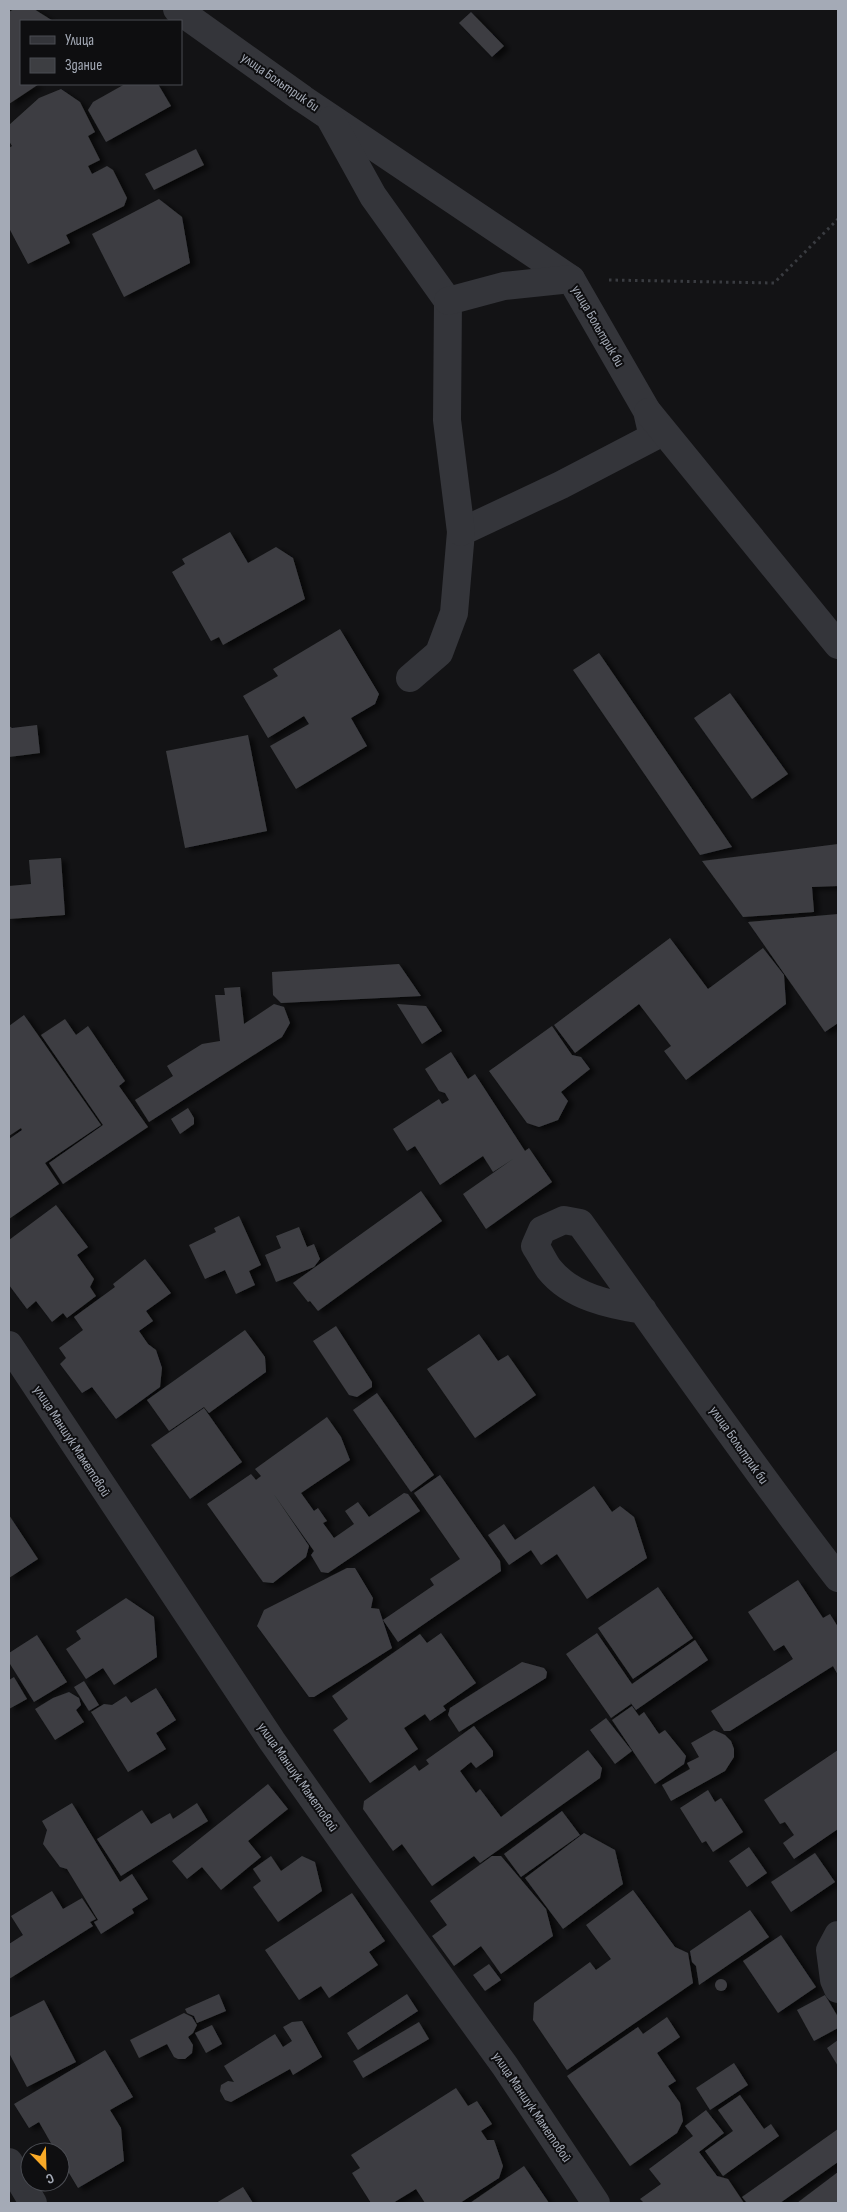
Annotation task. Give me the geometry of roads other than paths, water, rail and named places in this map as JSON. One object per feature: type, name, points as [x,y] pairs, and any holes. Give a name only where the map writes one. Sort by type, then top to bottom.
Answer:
[{"type":"street","name":"улица Больтрик би","points":[[177,9],[329,117],[571,279],[647,410],[653,437],[561,485],[462,532]]},
{"type":"street","points":[[329,117],[374,196],[448,301],[448,420],[462,532],[454,613],[439,653],[410,678]]},
{"type":"street","points":[[448,301],[504,286],[571,279]]},
{"type":"street","points":[[647,410],[838,646]]},
{"type":"street","name":"улица Больтрик би","points":[[643,1310],[773,1494],[838,1578]]},
{"type":"street","name":"улица Маншук Маметовой","points":[[9,1344],[278,1748],[360,1866],[505,2066],[596,2203]]},
{"type":"street","points":[[838,1935],[830,1950],[834,1980],[838,1989]]},
{"type":"street","points":[[9,2162],[33,2203]]}]
